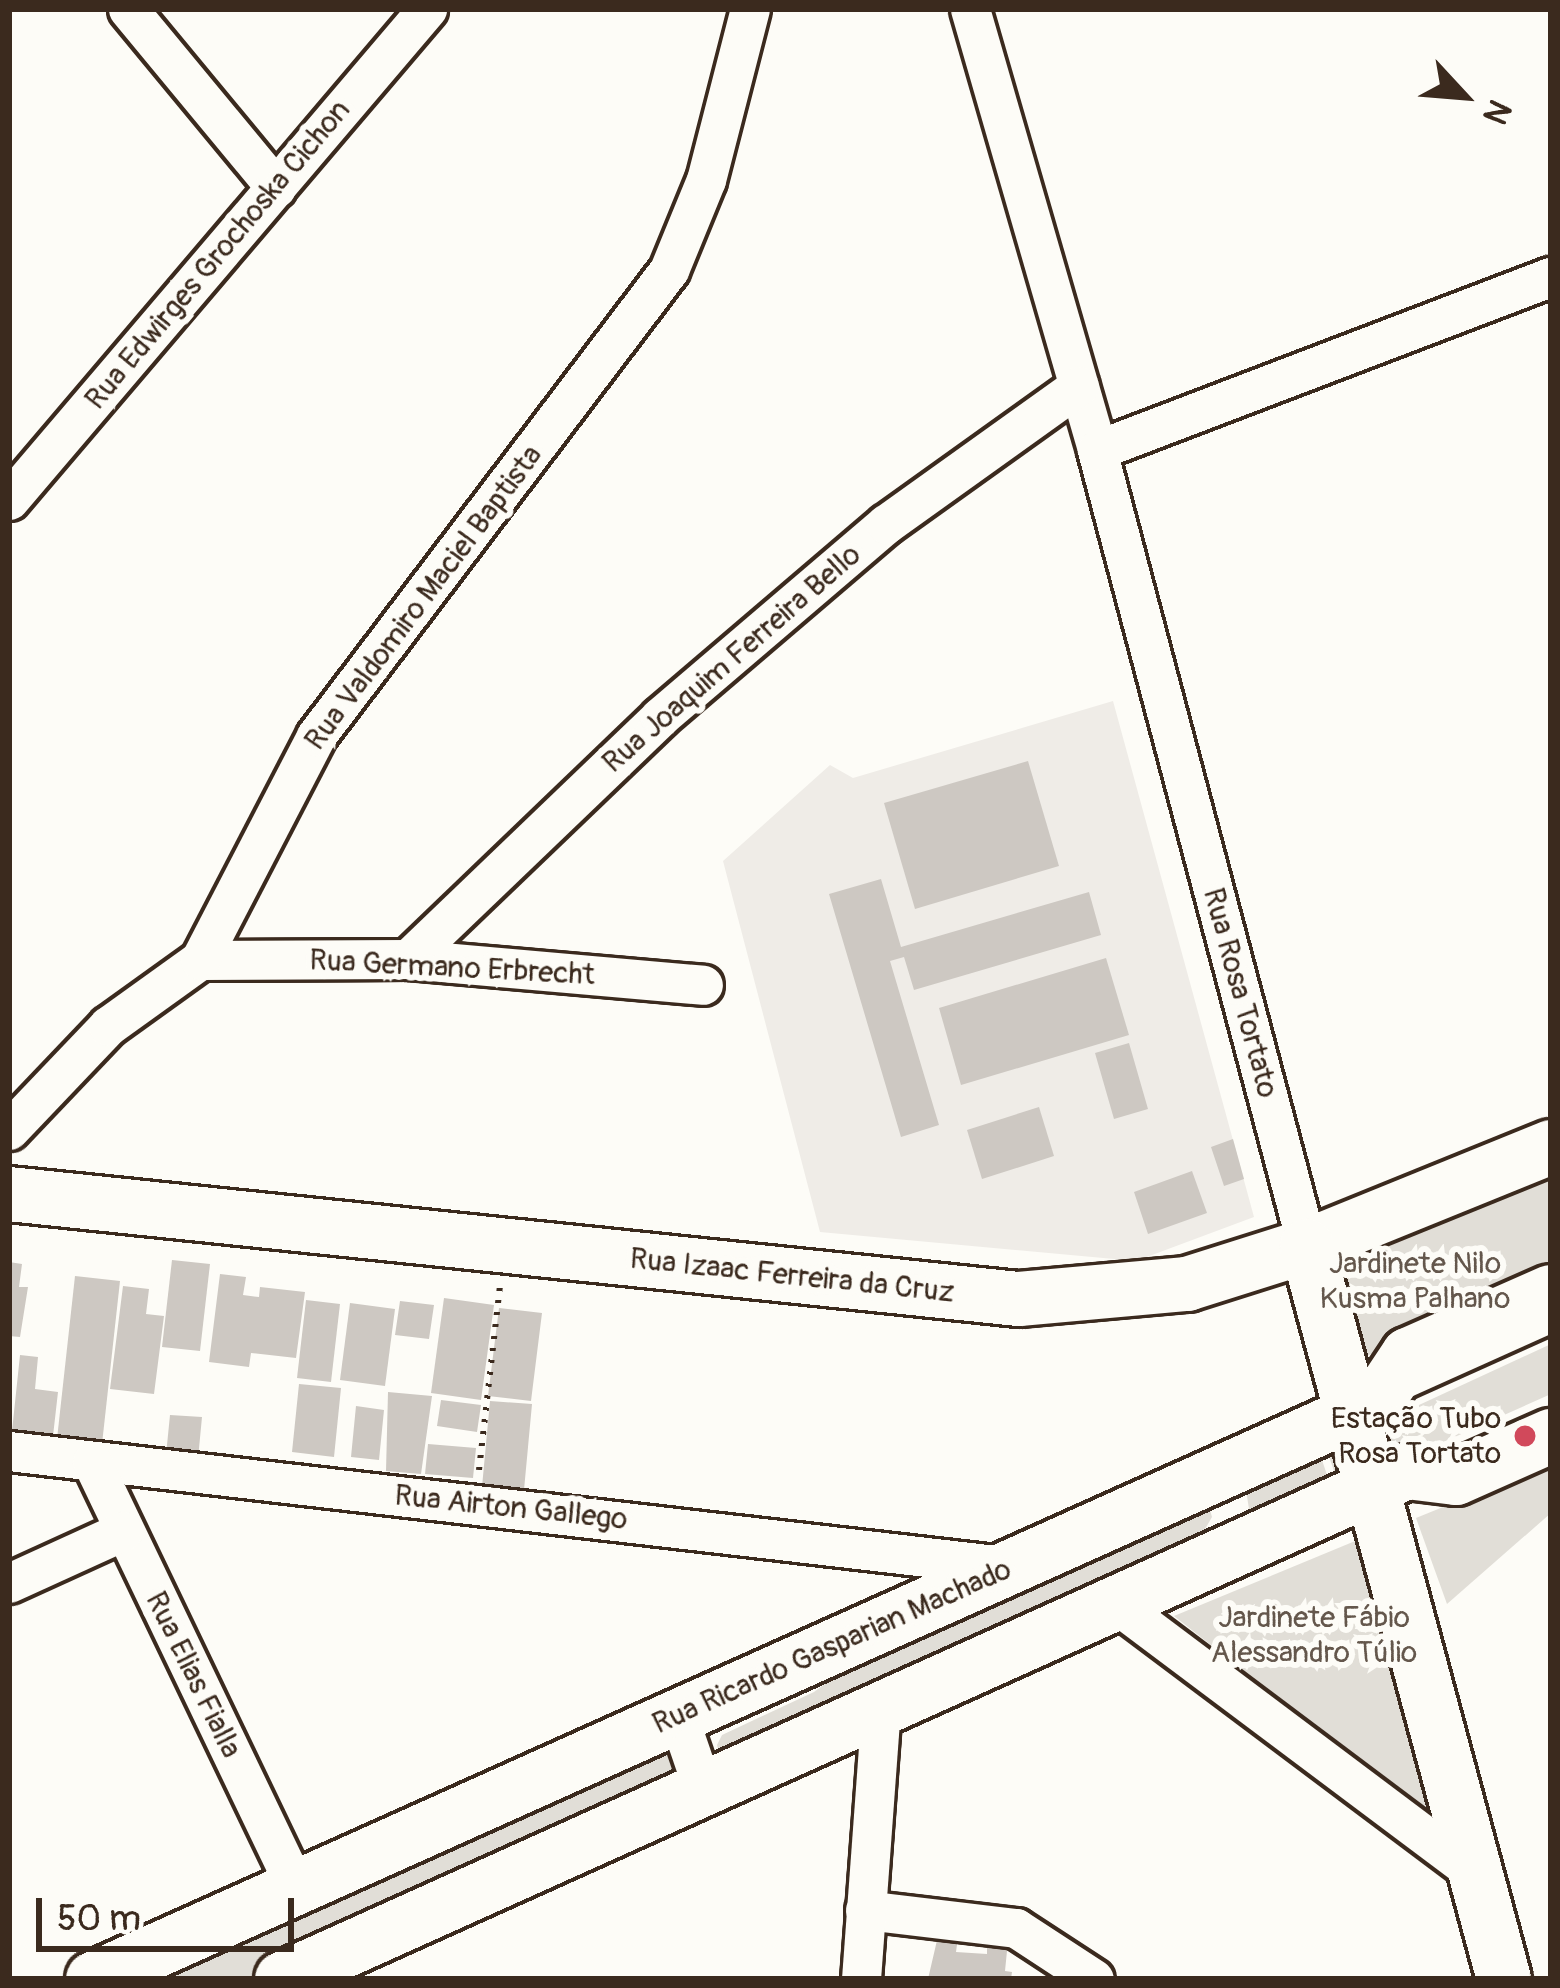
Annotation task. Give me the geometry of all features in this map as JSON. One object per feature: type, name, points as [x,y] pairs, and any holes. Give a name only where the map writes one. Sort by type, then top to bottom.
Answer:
[{"type":"street","points":[[128,9],[276,188]]},
{"type":"street","name":"Rua Edwirges Grochoska Cichon","points":[[9,500],[427,9]]},
{"type":"street","name":"Rua Valdomiro Maciel Baptista","points":[[9,1130],[108,1027],[200,960],[316,736],[669,270],[706,180],[750,9]]},
{"type":"street","name":"Rua Rosa Tortato","points":[[970,9],[1079,386],[1307,1246],[1365,1409],[1406,1473],[1476,1874],[1504,1979]]},
{"type":"street","points":[[1096,450],[1551,277]]},
{"type":"street","name":"Rua Joaquim Ferreira Bello","points":[[408,959],[660,717],[868,538],[1079,386]]},
{"type":"street","name":"Rua Germano Erbrecht","points":[[200,960],[408,959],[704,985]]},
{"type":"street","name":"Rua Izaac Ferreira da Cruz","points":[[9,1194],[1018,1299],[1187,1284],[1307,1246],[1551,1147]]},
{"type":"street","points":[[1365,1409],[1408,1355],[1551,1292]]},
{"type":"street","name":"Rua Ricardo Gasparian Machado","points":[[93,1979],[1365,1409]]},
{"type":"street","points":[[281,1979],[1406,1473],[1456,1478],[1551,1436]]},
{"type":"street","name":"Rua Airton Gallego","points":[[9,1451],[1012,1567]]},
{"type":"street","name":"Rua Elias Fialla","points":[[92,1462],[296,1888]]},
{"type":"street","points":[[1225,1471],[1244,1545]]},
{"type":"street","points":[[9,1583],[123,1532]]},
{"type":"street","points":[[1115,1603],[1476,1874]]},
{"type":"street","points":[[861,1979],[881,1709]]},
{"type":"street","points":[[678,1716],[703,1789]]},
{"type":"street","points":[[866,1910],[1016,1928],[1094,1979]]},
{"type":"lane","points":[[1365,1409],[1551,1324]]},
{"type":"path","points":[[476,1504],[505,1246]]},
{"type":"shaded area","points":[[1113,701],[1254,1217],[1136,1261],[820,1232],[723,861],[830,765],[853,778]]},
{"type":"green space","name":"Jardinete Nilo Kusma Palhano","points":[[1551,1174],[1551,1275],[1362,1358],[1337,1262]]},
{"type":"green space","points":[[1551,1344],[1551,1394],[1340,1488],[1326,1448]]},
{"type":"green space","points":[[1319,1451],[1332,1490],[1251,1522],[1246,1490]]},
{"type":"green space","points":[[1551,1463],[1551,1513],[1447,1604],[1416,1518]]},
{"type":"green space","points":[[1207,1499],[1212,1517],[1201,1536],[1033,1611],[968,1657],[721,1762],[717,1745],[722,1735],[814,1692],[874,1647]]},
{"type":"green space","name":"Jardinete Fábio Alessandro Túlio","points":[[1360,1539],[1452,1835],[1174,1616]]},
{"type":"green space","points":[[670,1742],[682,1784],[248,1979],[137,1979]]},
{"type":"building","points":[[1028,761],[1059,866],[915,909],[884,803]]},
{"type":"building","points":[[881,879],[901,947],[1089,892],[1101,935],[914,990],[904,957],[890,961],[939,1125],[901,1137],[829,894]]},
{"type":"building","points":[[1106,958],[1129,1035],[961,1085],[939,1008]]},
{"type":"building","points":[[1129,1043],[1148,1109],[1114,1119],[1095,1053]]},
{"type":"building","points":[[1039,1107],[1054,1156],[982,1179],[967,1130]]},
{"type":"building","points":[[1233,1139],[1244,1179],[1224,1186],[1211,1147]]},
{"type":"building","points":[[1192,1171],[1207,1213],[1148,1234],[1134,1192]]},
{"type":"building","points":[[172,1260],[210,1264],[200,1351],[162,1347]]},
{"type":"building","points":[[9,1262],[22,1264],[19,1287],[28,1287],[20,1337],[9,1336]]},
{"type":"building","points":[[220,1274],[246,1277],[243,1295],[259,1297],[260,1287],[305,1292],[296,1358],[251,1353],[249,1367],[209,1362]]},
{"type":"building","points":[[75,1276],[120,1281],[102,1444],[57,1439]]},
{"type":"building","points":[[123,1286],[149,1289],[146,1314],[164,1316],[154,1394],[110,1389]]},
{"type":"building","points":[[444,1298],[494,1305],[481,1400],[431,1393]]},
{"type":"building","points":[[306,1300],[340,1304],[331,1382],[297,1378]]},
{"type":"building","points":[[400,1301],[434,1305],[429,1339],[395,1335]]},
{"type":"building","points":[[350,1303],[395,1309],[385,1386],[340,1380]]},
{"type":"building","points":[[499,1308],[542,1313],[531,1401],[488,1396]]},
{"type":"building","points":[[20,1355],[38,1357],[35,1389],[58,1392],[53,1436],[12,1431]]},
{"type":"building","points":[[299,1384],[341,1388],[334,1457],[292,1452]]},
{"type":"building","points":[[388,1392],[432,1396],[421,1474],[386,1471]]},
{"type":"building","points":[[441,1400],[481,1405],[477,1432],[437,1426]]},
{"type":"building","points":[[490,1401],[532,1404],[524,1490],[482,1487]]},
{"type":"building","points":[[356,1406],[384,1410],[379,1460],[351,1457]]},
{"type":"building","points":[[170,1415],[202,1417],[197,1469],[165,1465]]},
{"type":"building","points":[[428,1444],[476,1448],[473,1478],[425,1474]]},
{"type":"building","points":[[938,1936],[958,1937],[956,1952],[987,1954],[987,1939],[1008,1941],[1005,1971],[1012,1972],[1011,1979],[928,1979]]},
{"type":"place","name":"Estação Tubo Rosa Tortato","points":[[1525,1436]]}]
